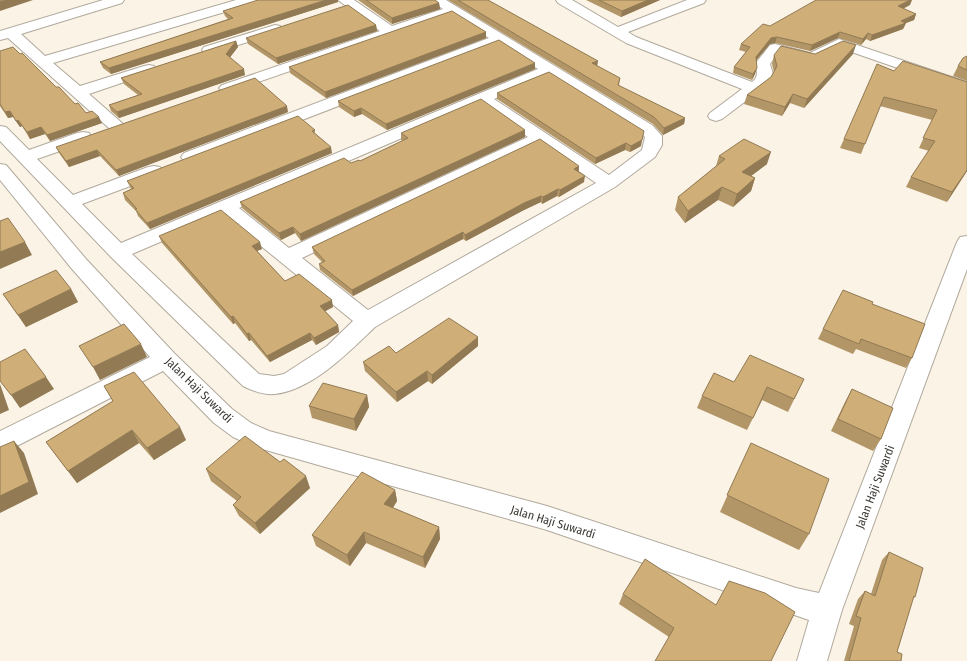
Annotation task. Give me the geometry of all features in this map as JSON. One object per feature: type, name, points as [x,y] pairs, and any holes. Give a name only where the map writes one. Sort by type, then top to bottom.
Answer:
[{"type":"street","points":[[6,34],[117,0]]},
{"type":"street","points":[[43,61],[250,0]]},
{"type":"street","points":[[0,131],[71,202],[118,252],[251,380],[261,384],[274,385],[290,382],[335,352],[367,321],[609,183],[648,153],[653,145],[654,136],[646,129],[437,0]]},
{"type":"street","points":[[563,0],[631,40],[660,53],[752,88]]},
{"type":"street","points":[[617,32],[699,0]]},
{"type":"street","points":[[344,5],[391,32]]},
{"type":"street","points":[[213,93],[453,10]]},
{"type":"street","points":[[200,53],[291,24]]},
{"type":"street","points":[[6,34],[43,61],[116,126]]},
{"type":"street","points":[[71,202],[499,39]]},
{"type":"street","points":[[716,116],[762,82],[765,74],[762,64],[773,48],[812,58],[845,40],[967,87]]},
{"type":"street","points":[[78,92],[162,65]]},
{"type":"street","points":[[118,252],[549,70]]},
{"type":"street","points":[[482,98],[609,183]]},
{"type":"street","points":[[26,157],[131,121]]},
{"type":"street","points":[[288,257],[541,137]]},
{"type":"street","name":"Jalan Haji Suwardi","points":[[0,169],[79,264],[166,359],[223,416],[242,430],[264,440],[547,518],[796,602],[827,610],[967,242]]},
{"type":"street","points":[[224,206],[367,321]]},
{"type":"street","points":[[0,443],[166,359]]},
{"type":"street","points":[[812,661],[827,610]]},
{"type":"building","points":[[258,0],[326,0],[109,68],[100,62],[233,18],[223,11]]},
{"type":"building","points":[[366,0],[435,0],[439,3],[392,18]]},
{"type":"building","points":[[458,0],[488,0],[598,61],[592,63],[620,78],[618,85],[685,118],[664,128],[654,117]]},
{"type":"building","points":[[599,0],[648,0],[622,11]]},
{"type":"building","points":[[816,0],[910,0],[898,6],[916,14],[901,21],[906,23],[872,35],[868,33],[863,39],[840,32],[812,45],[777,37],[771,38],[756,57],[757,68],[753,74],[734,67],[750,47],[741,44],[763,24],[770,26]]},
{"type":"building","points":[[348,5],[376,25],[276,58],[246,38]]},
{"type":"building","points":[[452,11],[486,32],[325,92],[289,67]]},
{"type":"building","points":[[499,40],[535,63],[386,124],[361,108],[354,111],[338,101]]},
{"type":"building","points":[[236,41],[226,54],[244,69],[117,112],[109,105],[142,94],[121,78]]},
{"type":"building","points":[[843,41],[856,45],[807,99],[793,94],[785,107],[747,95],[771,77],[777,66],[774,55],[781,46],[815,54]]},
{"type":"building","points":[[13,47],[20,54],[22,53],[56,87],[59,87],[75,104],[78,103],[86,113],[92,111],[99,117],[47,135],[41,127],[27,132],[18,120],[16,121],[10,111],[5,112],[0,104],[0,51]]},
{"type":"building","points":[[967,56],[967,70],[958,66],[963,58]]},
{"type":"building","points":[[903,61],[967,82],[967,170],[952,192],[911,177],[935,141],[923,138],[937,110],[884,97],[865,144],[844,139],[877,64],[894,71]]},
{"type":"building","points":[[549,72],[644,131],[642,140],[631,146],[626,143],[596,158],[497,93]]},
{"type":"building","points":[[255,78],[287,106],[116,170],[97,150],[66,161],[56,147]]},
{"type":"building","points":[[481,99],[525,130],[300,234],[293,227],[279,233],[240,202],[344,158],[351,163],[360,161],[408,138],[401,133]]},
{"type":"building","points":[[298,116],[315,130],[312,131],[331,147],[147,223],[123,193],[134,188],[127,181]]},
{"type":"building","points":[[540,139],[579,166],[574,169],[585,176],[560,190],[558,189],[543,197],[541,196],[524,203],[465,235],[463,232],[352,290],[319,264],[325,261],[312,247]]},
{"type":"building","points":[[744,139],[771,152],[742,172],[755,178],[737,194],[722,187],[688,211],[678,197],[725,159],[719,156]]},
{"type":"building","points":[[221,210],[260,242],[252,246],[285,281],[299,274],[332,300],[320,306],[338,325],[314,338],[310,333],[267,356],[249,333],[247,334],[233,316],[231,317],[159,236]]},
{"type":"building","points":[[8,218],[25,242],[0,252],[0,221]]},
{"type":"building","points":[[56,270],[71,289],[18,315],[3,294]]},
{"type":"building","points":[[843,290],[873,302],[872,304],[925,324],[912,358],[861,339],[859,344],[823,329]]},
{"type":"building","points":[[449,318],[478,337],[432,375],[427,371],[396,392],[363,362],[389,346],[396,353]]},
{"type":"building","points":[[124,324],[141,344],[93,367],[79,346]]},
{"type":"building","points":[[25,349],[46,377],[11,395],[0,381],[0,362]]},
{"type":"building","points":[[750,355],[804,379],[794,399],[767,387],[753,418],[702,396],[714,373],[734,382]]},
{"type":"building","points":[[134,372],[180,427],[147,448],[132,430],[68,471],[46,442],[113,401],[104,386]]},
{"type":"building","points":[[323,383],[367,395],[354,419],[309,406]]},
{"type":"building","points":[[852,389],[893,408],[881,439],[838,419]]},
{"type":"building","points":[[245,436],[280,462],[284,459],[306,476],[255,523],[233,505],[241,497],[206,469]]},
{"type":"building","points":[[14,441],[29,482],[0,496],[0,447]]},
{"type":"building","points":[[751,443],[829,479],[809,534],[727,495]]},
{"type":"building","points":[[362,472],[395,490],[384,504],[439,527],[423,557],[364,532],[347,555],[312,535]]},
{"type":"building","points":[[889,552],[923,568],[897,652],[902,654],[901,661],[849,661],[861,618],[856,616],[865,591],[875,596]]},
{"type":"building","points":[[645,559],[716,605],[729,581],[765,593],[795,612],[771,661],[655,661],[674,628],[623,594]]}]
